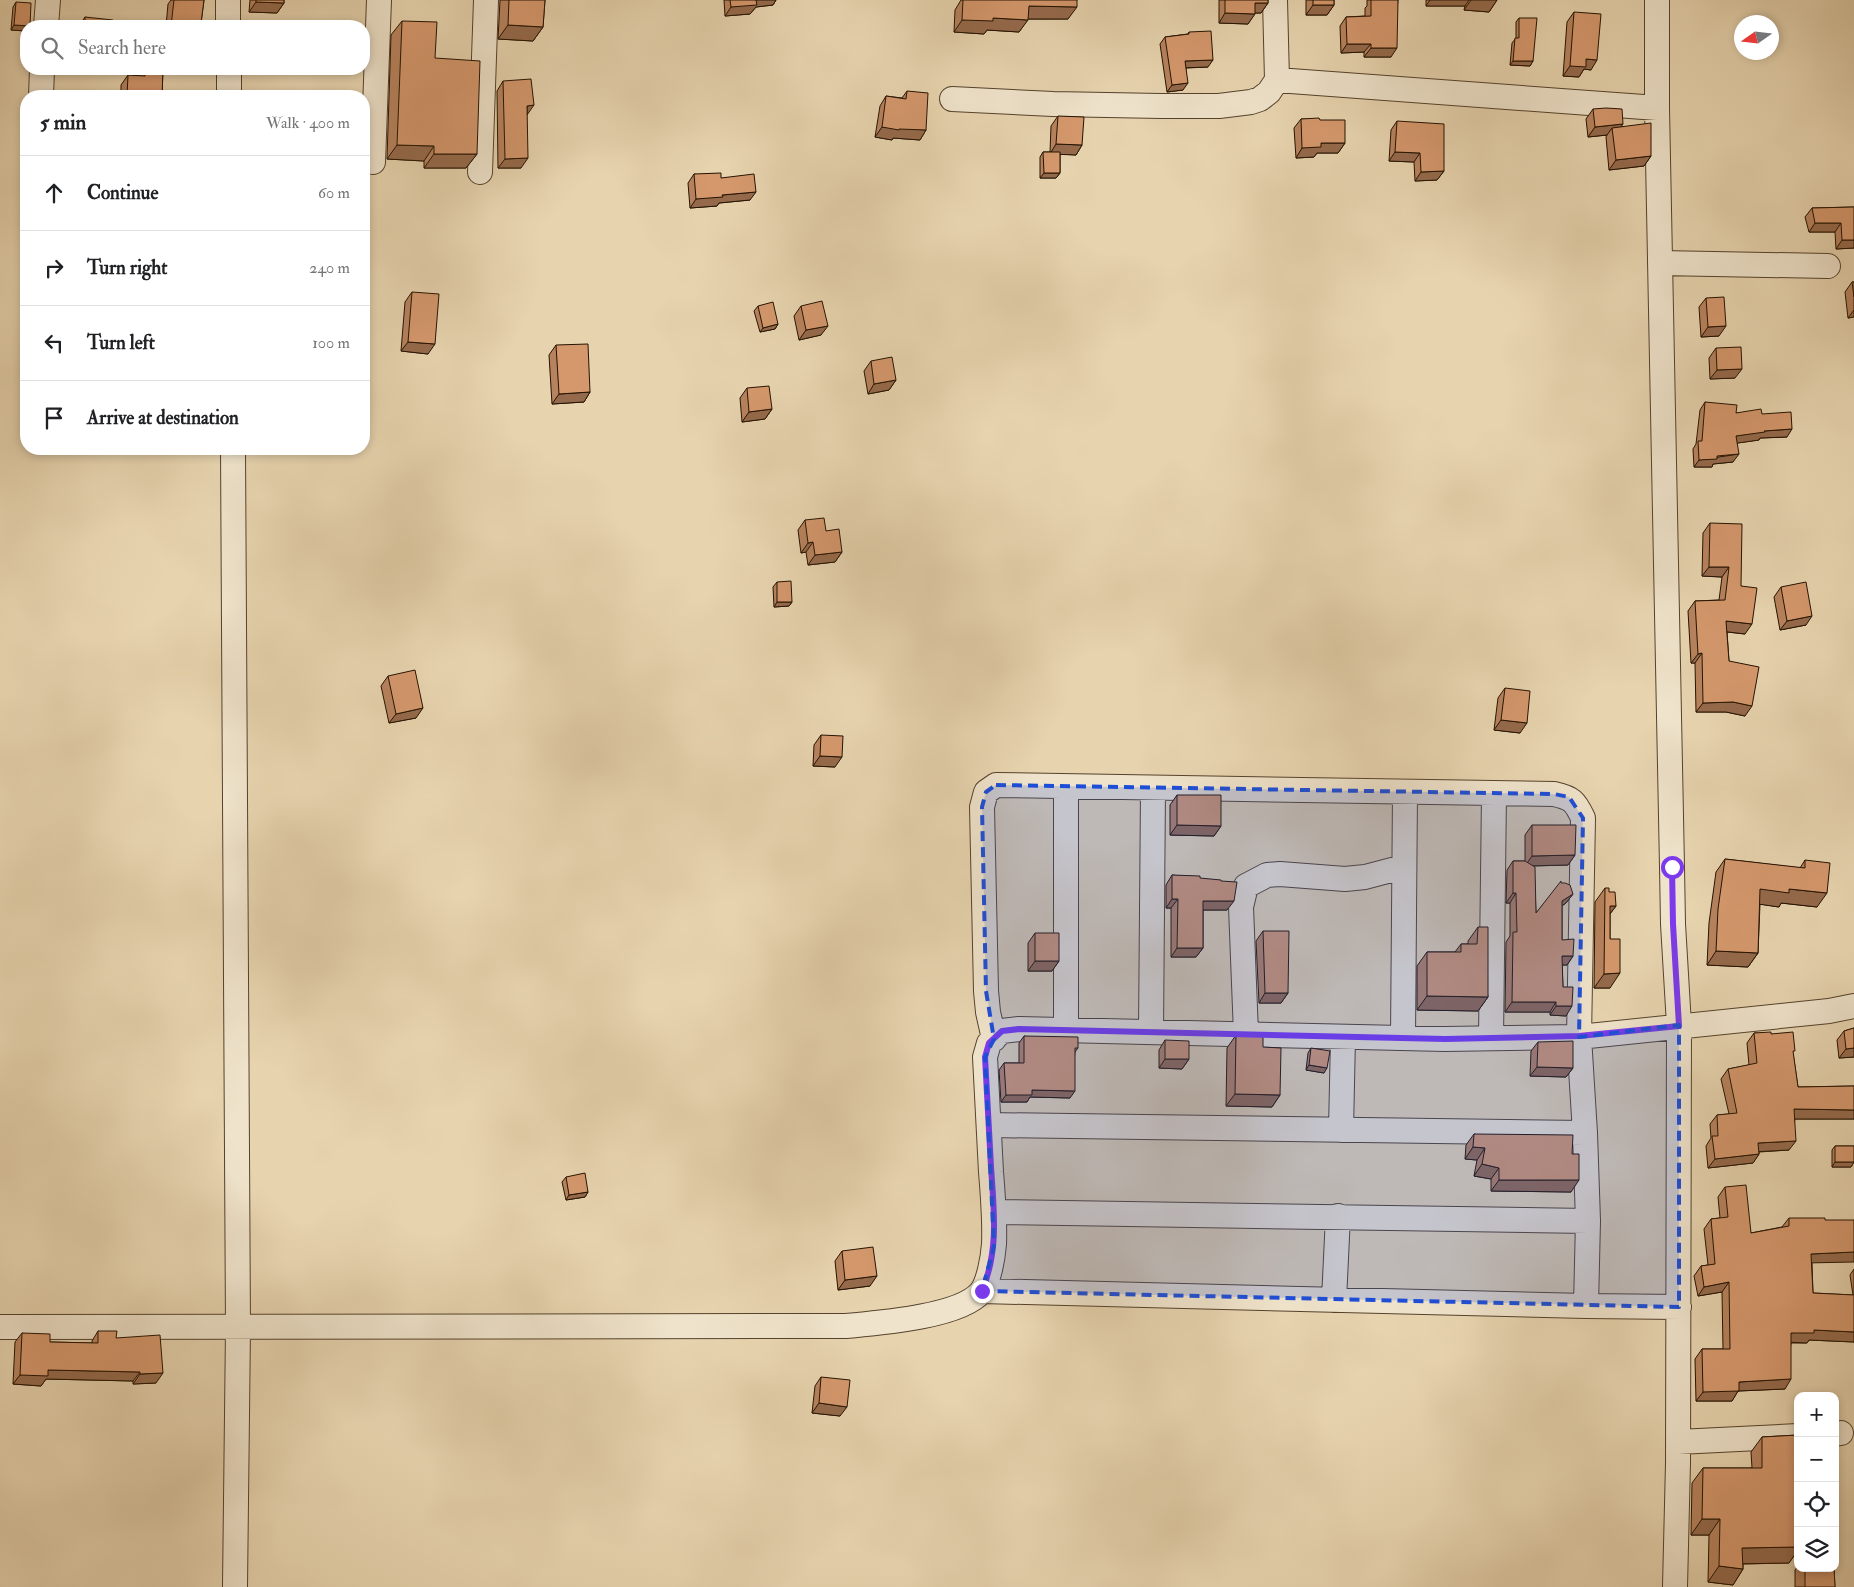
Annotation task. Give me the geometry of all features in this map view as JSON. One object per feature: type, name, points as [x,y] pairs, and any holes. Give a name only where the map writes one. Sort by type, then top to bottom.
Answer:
[{"type":"street","points":[[46,20],[48,0]]},
{"type":"street","points":[[228,0],[228,20]]},
{"type":"street","points":[[372,162],[379,0]]},
{"type":"street","points":[[480,172],[486,0]]},
{"type":"street","points":[[952,99],[1062,104],[1226,106],[1251,102],[1260,99],[1269,92],[1277,80],[1275,0]]},
{"type":"street","points":[[1657,0],[1657,108],[1673,914],[1679,1026],[1679,1307],[1675,1587]]},
{"type":"street","points":[[40,90],[42,75]]},
{"type":"street","points":[[229,75],[229,90]]},
{"type":"street","points":[[1277,80],[1657,108]]},
{"type":"street","points":[[1660,263],[1828,266]]},
{"type":"street","points":[[233,455],[238,1328],[234,1587]]},
{"type":"street","points":[[994,1038],[988,1012],[986,990],[982,807],[986,792],[996,786],[1015,784],[1153,789],[1554,794],[1569,798],[1577,806],[1583,818],[1579,1036],[1588,1221],[1586,1306]]},
{"type":"street","points":[[1066,787],[1066,1030]]},
{"type":"street","points":[[1151,1032],[1153,789]]},
{"type":"street","points":[[1403,1038],[1405,793]]},
{"type":"street","points":[[1491,1038],[1494,794]]},
{"type":"street","points":[[1246,1034],[1240,907],[1246,886],[1267,876],[1280,874],[1345,879],[1365,877],[1403,867]]},
{"type":"street","points":[[0,1327],[846,1326],[902,1321],[968,1302],[982,1291],[989,1274],[994,1246],[994,1212],[985,1057],[989,1043],[1002,1031],[1019,1029],[1403,1038],[1579,1036],[1829,1011],[1854,1006]]},
{"type":"street","points":[[1341,1130],[1343,1036]]},
{"type":"street","points":[[989,1125],[1585,1133]]},
{"type":"street","points":[[994,1212],[1588,1221]]},
{"type":"street","points":[[1334,1300],[1338,1216]]},
{"type":"street","points":[[982,1291],[1679,1307]]},
{"type":"street","points":[[1678,1442],[1794,1436]]},
{"type":"highlighted area","points":[[996,785],[1554,794],[1569,797],[1583,818],[1579,1037],[1679,1025],[1679,1307],[982,1291],[994,1246],[985,1057],[994,1039],[986,991],[982,807],[986,792]]},
{"type":"building","points":[[174,0],[204,0],[201,20],[172,20]]},
{"type":"building","points":[[256,0],[284,0],[284,3],[256,2]]},
{"type":"building","points":[[509,0],[545,0],[543,27],[508,25]]},
{"type":"building","points":[[730,0],[756,0],[757,5],[731,7]]},
{"type":"building","points":[[963,0],[1077,0],[1077,7],[1029,6],[1028,20],[993,18],[993,21],[962,20]]},
{"type":"building","points":[[1225,0],[1268,0],[1268,3],[1255,3],[1255,14],[1225,13]]},
{"type":"building","points":[[1313,0],[1334,0],[1334,5],[1313,5]]},
{"type":"building","points":[[1371,0],[1398,0],[1397,48],[1371,48],[1371,44],[1347,44],[1346,17],[1371,16]]},
{"type":"building","points":[[16,2],[31,3],[30,20],[20,20],[20,25],[14,25]]},
{"type":"building","points":[[1574,12],[1601,14],[1597,60],[1586,59],[1586,67],[1570,66]]},
{"type":"building","points":[[85,17],[113,20],[85,20]]},
{"type":"building","points":[[1519,18],[1537,18],[1533,61],[1513,61],[1515,38],[1519,38]]},
{"type":"building","points":[[402,21],[437,22],[435,58],[480,61],[477,154],[434,154],[434,146],[397,145]]},
{"type":"building","points":[[1211,31],[1213,60],[1185,61],[1188,83],[1172,85],[1165,37],[1189,34],[1189,32]]},
{"type":"building","points":[[128,75],[163,75],[162,90],[127,90]]},
{"type":"building","points":[[531,79],[534,105],[527,106],[528,158],[505,159],[503,81]]},
{"type":"building","points":[[907,91],[928,93],[926,130],[899,130],[882,127],[886,96],[906,99]]},
{"type":"building","points":[[1593,109],[1622,109],[1623,124],[1595,127]]},
{"type":"building","points":[[1058,116],[1084,117],[1082,145],[1056,144]]},
{"type":"building","points":[[1319,118],[1320,120],[1345,120],[1345,143],[1321,143],[1321,147],[1302,148],[1301,119]]},
{"type":"building","points":[[1397,121],[1444,124],[1444,171],[1421,172],[1420,153],[1395,152]]},
{"type":"building","points":[[1651,123],[1651,156],[1616,160],[1612,128]]},
{"type":"building","points":[[1043,152],[1060,152],[1060,173],[1044,173]]},
{"type":"building","points":[[721,173],[721,178],[754,174],[756,192],[696,199],[694,174]]},
{"type":"building","points":[[1854,207],[1854,240],[1842,240],[1841,223],[1815,223],[1812,208]]},
{"type":"building","points":[[412,292],[439,294],[435,344],[408,342]]},
{"type":"building","points":[[1724,297],[1726,326],[1708,327],[1706,298]]},
{"type":"building","points":[[822,301],[828,326],[806,330],[801,306]]},
{"type":"building","points":[[773,302],[778,324],[763,328],[758,306]]},
{"type":"building","points":[[588,344],[590,392],[559,394],[556,345]]},
{"type":"building","points":[[1741,347],[1742,369],[1717,370],[1716,348]]},
{"type":"building","points":[[892,357],[896,380],[874,384],[871,361]]},
{"type":"building","points":[[769,386],[772,409],[749,412],[747,388]]},
{"type":"building","points":[[1705,402],[1737,405],[1736,413],[1761,409],[1762,414],[1791,412],[1792,429],[1736,436],[1739,454],[1717,456],[1717,459],[1699,460],[1698,441],[1702,441]]},
{"type":"building","points":[[824,518],[826,531],[839,529],[842,552],[815,555],[813,542],[808,543],[805,520]]},
{"type":"building","points":[[1710,523],[1742,524],[1741,586],[1757,588],[1752,624],[1726,621],[1729,661],[1759,667],[1752,706],[1733,702],[1703,703],[1702,653],[1698,654],[1695,601],[1725,600],[1729,567],[1709,567]]},
{"type":"building","points":[[791,581],[792,602],[777,602],[777,582]]},
{"type":"building","points":[[1806,582],[1812,616],[1787,621],[1781,587]]},
{"type":"building","points":[[415,670],[423,708],[396,714],[388,676]]},
{"type":"building","points":[[1505,688],[1530,691],[1527,723],[1501,720]]},
{"type":"building","points":[[821,735],[843,736],[842,757],[820,756]]},
{"type":"building","points":[[1177,795],[1221,795],[1221,826],[1177,825]]},
{"type":"building","points":[[1532,825],[1576,825],[1575,855],[1532,856]]},
{"type":"building","points":[[1725,859],[1805,868],[1805,860],[1830,863],[1827,893],[1789,889],[1789,893],[1760,889],[1758,953],[1716,951],[1718,909]]},
{"type":"building","points":[[1513,861],[1525,861],[1535,867],[1536,913],[1561,881],[1561,883],[1570,885],[1573,894],[1562,901],[1562,940],[1574,939],[1573,956],[1562,956],[1563,987],[1573,987],[1572,1006],[1556,1006],[1556,1002],[1512,1002],[1513,932],[1517,932],[1516,893],[1513,893]]},
{"type":"building","points":[[1172,875],[1200,876],[1200,878],[1237,882],[1234,901],[1203,901],[1203,948],[1177,948],[1178,899],[1172,899]]},
{"type":"building","points":[[1605,888],[1609,888],[1609,892],[1615,892],[1616,906],[1610,906],[1610,939],[1620,939],[1620,973],[1604,974]]},
{"type":"building","points":[[1478,927],[1488,927],[1488,997],[1427,996],[1427,952],[1461,952],[1461,944],[1477,944]]},
{"type":"building","points":[[1263,931],[1289,931],[1288,993],[1265,993]]},
{"type":"building","points":[[1035,933],[1059,933],[1059,961],[1035,961]]},
{"type":"building","points":[[1854,1028],[1854,1048],[1846,1049],[1844,1031]]},
{"type":"building","points":[[1771,1032],[1771,1034],[1793,1032],[1795,1051],[1793,1051],[1798,1087],[1854,1086],[1854,1110],[1794,1109],[1796,1141],[1758,1143],[1759,1154],[1715,1159],[1712,1136],[1718,1136],[1717,1115],[1737,1113],[1728,1069],[1757,1063],[1754,1033]]},
{"type":"building","points":[[1236,1035],[1263,1036],[1263,1047],[1281,1048],[1280,1095],[1235,1094]]},
{"type":"building","points":[[1024,1036],[1078,1037],[1078,1048],[1075,1048],[1075,1091],[1032,1090],[1032,1095],[1006,1095],[1004,1063],[1024,1063]]},
{"type":"building","points":[[1165,1040],[1189,1041],[1189,1059],[1165,1059]]},
{"type":"building","points":[[1573,1041],[1573,1068],[1537,1067],[1538,1042]]},
{"type":"building","points":[[1311,1048],[1330,1051],[1327,1068],[1309,1065]]},
{"type":"building","points":[[1474,1134],[1573,1135],[1572,1154],[1579,1154],[1579,1180],[1499,1180],[1499,1168],[1482,1164],[1485,1148],[1473,1147]]},
{"type":"building","points":[[1835,1146],[1854,1146],[1854,1162],[1835,1162]]},
{"type":"building","points":[[585,1173],[588,1192],[569,1195],[566,1177]]},
{"type":"building","points":[[1746,1185],[1751,1233],[1789,1226],[1789,1218],[1854,1220],[1854,1252],[1811,1254],[1813,1293],[1854,1295],[1854,1332],[1814,1330],[1814,1333],[1791,1333],[1791,1379],[1739,1382],[1739,1391],[1703,1392],[1702,1349],[1730,1349],[1729,1282],[1704,1287],[1701,1266],[1715,1264],[1711,1219],[1728,1217],[1725,1187]]},
{"type":"building","points":[[873,1247],[877,1276],[845,1280],[842,1251]]},
{"type":"building","points":[[98,1331],[117,1331],[116,1338],[160,1335],[163,1373],[140,1374],[140,1372],[48,1370],[48,1376],[20,1375],[22,1333],[50,1334],[50,1342],[98,1343]]},
{"type":"building","points":[[821,1377],[850,1380],[847,1407],[819,1403]]},
{"type":"building","points":[[1794,1435],[1794,1547],[1742,1548],[1743,1569],[1719,1566],[1720,1519],[1702,1519],[1703,1468],[1762,1468],[1762,1437]]},
{"type":"building","points":[[1805,1572],[1834,1572],[1835,1587],[1805,1587]]},
{"type":"route","points":[[982,1291],[989,1274],[994,1246],[985,1057],[989,1043],[1002,1031],[1019,1029],[1445,1039],[1579,1036],[1679,1026],[1673,924],[1672,867]]}]
